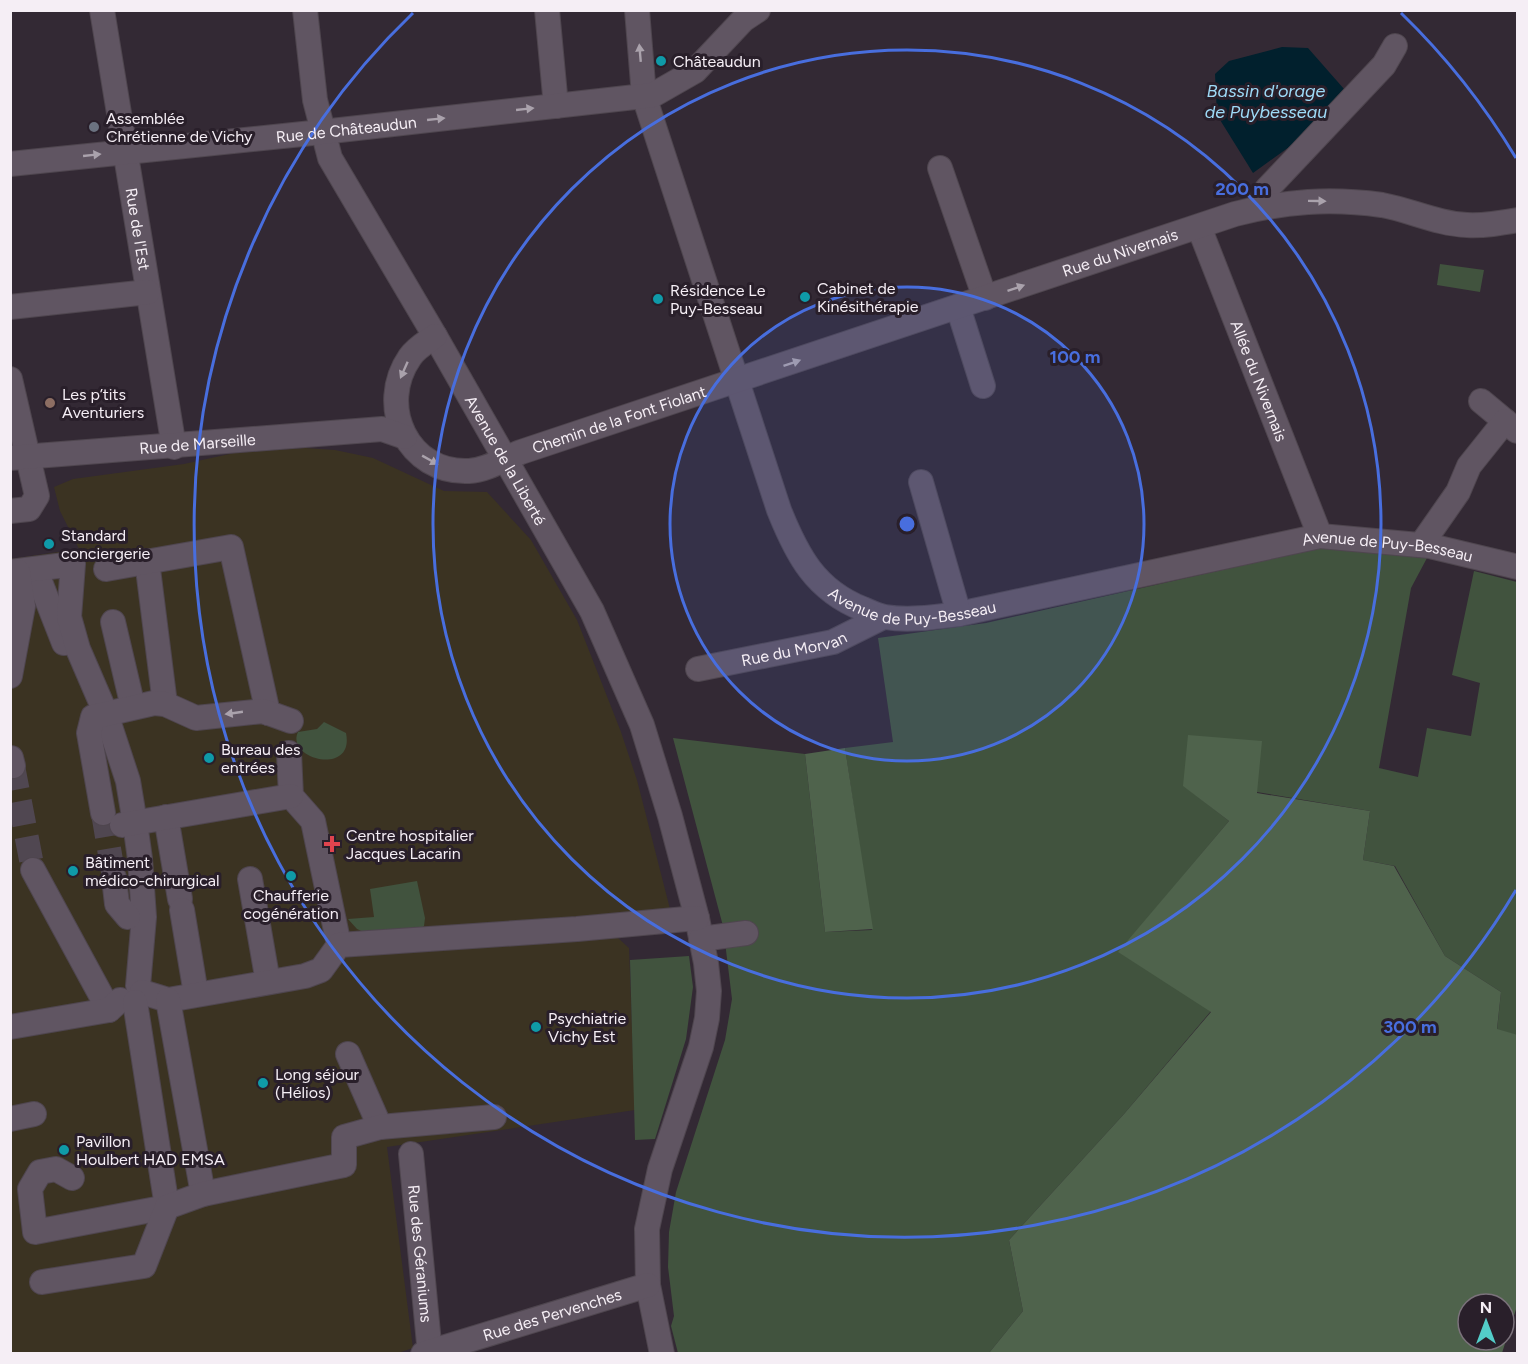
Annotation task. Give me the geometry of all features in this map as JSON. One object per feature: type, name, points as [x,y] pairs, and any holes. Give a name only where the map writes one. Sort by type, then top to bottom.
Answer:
[{"type":"street","name":"Rue de l'Est","points":[[102,10],[174,447]]},
{"type":"street","name":"Avenue de la Liberté","points":[[305,10],[315,100],[330,158],[592,611],[638,715],[662,786],[699,929],[709,991],[708,1018],[701,1047],[652,1198],[647,1228],[648,1285],[662,1353]]},
{"type":"street","points":[[547,10],[556,106]]},
{"type":"street","name":"Avenue de Puy-Besseau","points":[[637,10],[644,96],[779,510],[793,544],[809,571],[830,591],[849,604],[883,617],[921,618],[959,614],[1320,536],[1421,545],[1518,567]]},
{"type":"street","name":"Rue de Châteaudun","points":[[10,164],[644,96],[653,94],[695,71],[743,20],[758,10]]},
{"type":"street","points":[[1270,205],[1267,189],[1384,65],[1395,46]]},
{"type":"street","points":[[940,168],[985,298]]},
{"type":"street","name":"Rue du Nivernais","points":[[736,382],[1199,226],[1270,205],[1311,201],[1362,203],[1467,225],[1518,220]]},
{"type":"street","name":"Allée du Nivernais","points":[[1199,226],[1320,536]]},
{"type":"street","points":[[10,307],[148,292]]},
{"type":"street","points":[[958,308],[983,386]]},
{"type":"street","points":[[389,422],[403,370],[411,355],[435,336]]},
{"type":"street","points":[[10,379],[19,457],[37,496],[30,509],[10,511]]},
{"type":"street","name":"Chemin de la Font Fiolant","points":[[405,437],[425,459],[452,470],[472,471],[736,382]]},
{"type":"street","points":[[1421,545],[1458,492],[1468,466],[1511,426],[1481,401]]},
{"type":"street","name":"Rue de Marseille","points":[[19,457],[174,447],[389,422],[405,437]]},
{"type":"street","points":[[921,482],[959,614]]},
{"type":"street","points":[[105,569],[231,547],[268,713]]},
{"type":"street","points":[[147,561],[165,704]]},
{"type":"street","points":[[21,571],[73,564],[69,617],[99,716]]},
{"type":"street","points":[[10,676],[23,606],[21,571]]},
{"type":"street","points":[[21,571],[99,716],[128,781],[120,820],[127,859],[130,995],[167,1207],[144,1266],[42,1282]]},
{"type":"street","name":"Rue du Morvan","points":[[698,669],[833,642],[883,617]]},
{"type":"street","points":[[113,622],[133,707]]},
{"type":"street","points":[[130,995],[144,917],[141,859],[120,820],[89,733],[99,716],[154,703],[165,704],[196,718],[263,711],[291,721]]},
{"type":"street","points":[[10,1027],[130,995],[168,1000],[196,993],[305,976],[321,970],[339,945],[314,821],[291,796],[288,753]]},
{"type":"street","points":[[120,820],[166,817],[291,796]]},
{"type":"street","points":[[166,817],[196,993]]},
{"type":"street","points":[[33,870],[130,995]]},
{"type":"street","points":[[114,878],[117,904],[128,917]]},
{"type":"street","points":[[250,879],[268,982]]},
{"type":"street","points":[[339,945],[588,928],[699,929],[746,933]]},
{"type":"street","points":[[168,1000],[203,1194]]},
{"type":"street","points":[[348,1054],[380,1126]]},
{"type":"street","points":[[10,1119],[34,1114]]},
{"type":"street","points":[[72,1178],[56,1169],[40,1172],[30,1189],[35,1232],[167,1207],[203,1194],[344,1165],[344,1137],[380,1126],[494,1117]]},
{"type":"street","name":"Rue des Géraniums","points":[[411,1154],[427,1353]]},
{"type":"street","name":"Rue des Pervenches","points":[[427,1353],[648,1285]]},
{"type":"shaded area","name":"Centre hospitalier Jacques Lacarin","points":[[305,448],[335,450],[373,458],[444,491],[487,492],[531,540],[577,620],[621,732],[637,780],[670,909],[578,939],[618,938],[629,948],[635,1110],[387,1147],[413,1348],[395,1354],[11,1353],[10,559],[79,549],[60,511],[54,487],[73,479],[184,464],[234,453]]},
{"type":"green space","points":[[1440,264],[1484,270],[1480,292],[1437,285]]},
{"type":"green space","points":[[1320,548],[1427,558],[1411,588],[1379,768],[1418,777],[1427,728],[1471,736],[1480,683],[1452,675],[1474,571],[1517,582],[1517,1035],[1497,1030],[1501,992],[1445,956],[1395,866],[1363,860],[1370,811],[1257,792],[1184,786],[1229,821],[1119,952],[1211,1011],[1124,1114],[1009,1240],[1023,1311],[989,1353],[678,1353],[671,1326],[674,1316],[668,1267],[669,1232],[676,1192],[725,1040],[732,999],[723,926],[673,738],[805,754],[825,932],[872,930],[845,748],[893,742],[878,638],[986,623]]},
{"type":"green space","points":[[324,722],[346,733],[346,747],[340,755],[331,759],[310,756],[301,750],[297,742],[298,732],[317,729]]},
{"type":"green space","points":[[1188,735],[1262,741],[1257,793],[1370,811],[1363,860],[1394,866],[1445,956],[1501,992],[1497,1029],[1518,1035],[1518,1303],[1516,1309],[1516,1292],[1456,1292],[1456,1352],[1502,1353],[989,1353],[1023,1311],[1009,1240],[1124,1114],[1211,1012],[1118,952],[1229,821],[1183,786]]},
{"type":"green space","points":[[845,748],[873,929],[825,932],[805,754]]},
{"type":"green space","points":[[417,881],[425,918],[424,926],[418,930],[366,933],[357,929],[348,919],[374,917],[370,889]]},
{"type":"green space","points":[[689,956],[693,987],[686,1039],[655,1139],[635,1140],[630,960]]},
{"type":"water","name":"Bassin d'orage de Puybesseau","points":[[1282,47],[1308,48],[1344,89],[1296,142],[1253,173],[1217,115],[1215,74],[1229,61]]},
{"type":"tunnel","points":[[13,766],[33,870]]},
{"type":"tunnel","points":[[103,813],[114,878]]},
{"type":"place","name":"Châteaudun","points":[[661,61]]},
{"type":"place","name":"Assemblée Chrétienne de Vichy","points":[[94,127]]},
{"type":"place","name":"Cabinet de Kinésithérapie","points":[[805,297]]},
{"type":"place","name":"Résidence Le Puy-Besseau","points":[[658,299]]},
{"type":"place","name":"Les p’tits Aventuriers","points":[[50,403]]},
{"type":"place","name":"Standard conciergerie","points":[[49,544]]},
{"type":"place","name":"Bureau des entrées","points":[[209,758]]},
{"type":"place","name":"Centre hospitalier Jacques Lacarin","points":[[332,844]]},
{"type":"place","name":"Bâtiment médico-chirurgical","points":[[73,871]]},
{"type":"place","name":"Chaufferie cogénération","points":[[291,876]]},
{"type":"place","name":"Psychiatrie Vichy Est","points":[[536,1027]]},
{"type":"place","name":"Long séjour (Hélios)","points":[[263,1083]]},
{"type":"place","name":"Pavillon Houlbert HAD EMSA","points":[[64,1150]]}]
